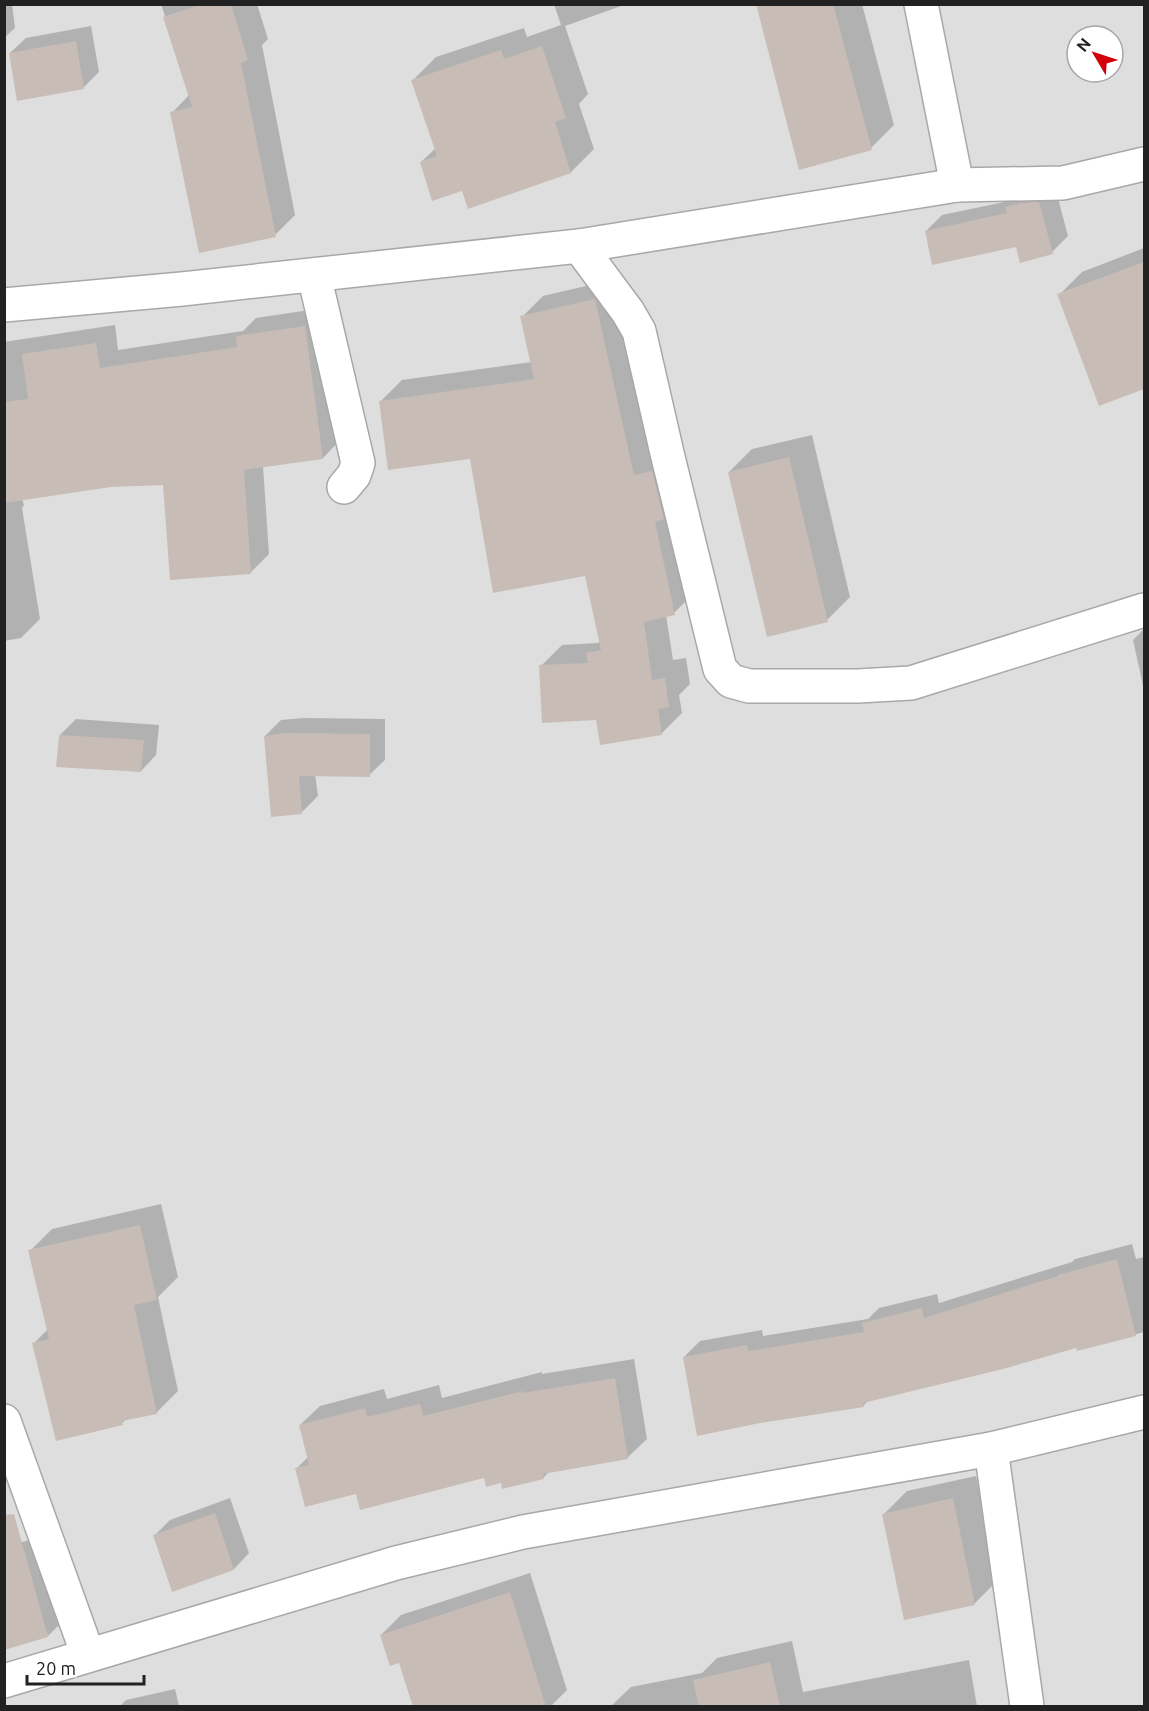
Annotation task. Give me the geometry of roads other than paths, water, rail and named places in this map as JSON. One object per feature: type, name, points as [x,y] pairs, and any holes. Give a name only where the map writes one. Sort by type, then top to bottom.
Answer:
[{"type":"street","points":[[921,4],[957,185]]},
{"type":"street","points":[[4,305],[579,246],[957,185],[1063,183],[1144,164]]},
{"type":"street","points":[[579,246],[628,312],[639,331],[720,669],[731,681],[749,686],[858,686],[911,682],[1144,610]]},
{"type":"street","points":[[314,275],[358,463],[354,475],[344,487]]},
{"type":"street","points":[[4,1681],[396,1563],[523,1532],[991,1449],[1144,1412]]},
{"type":"street","points":[[4,1421],[88,1655]]},
{"type":"street","points":[[991,1449],[1026,1707]]}]
